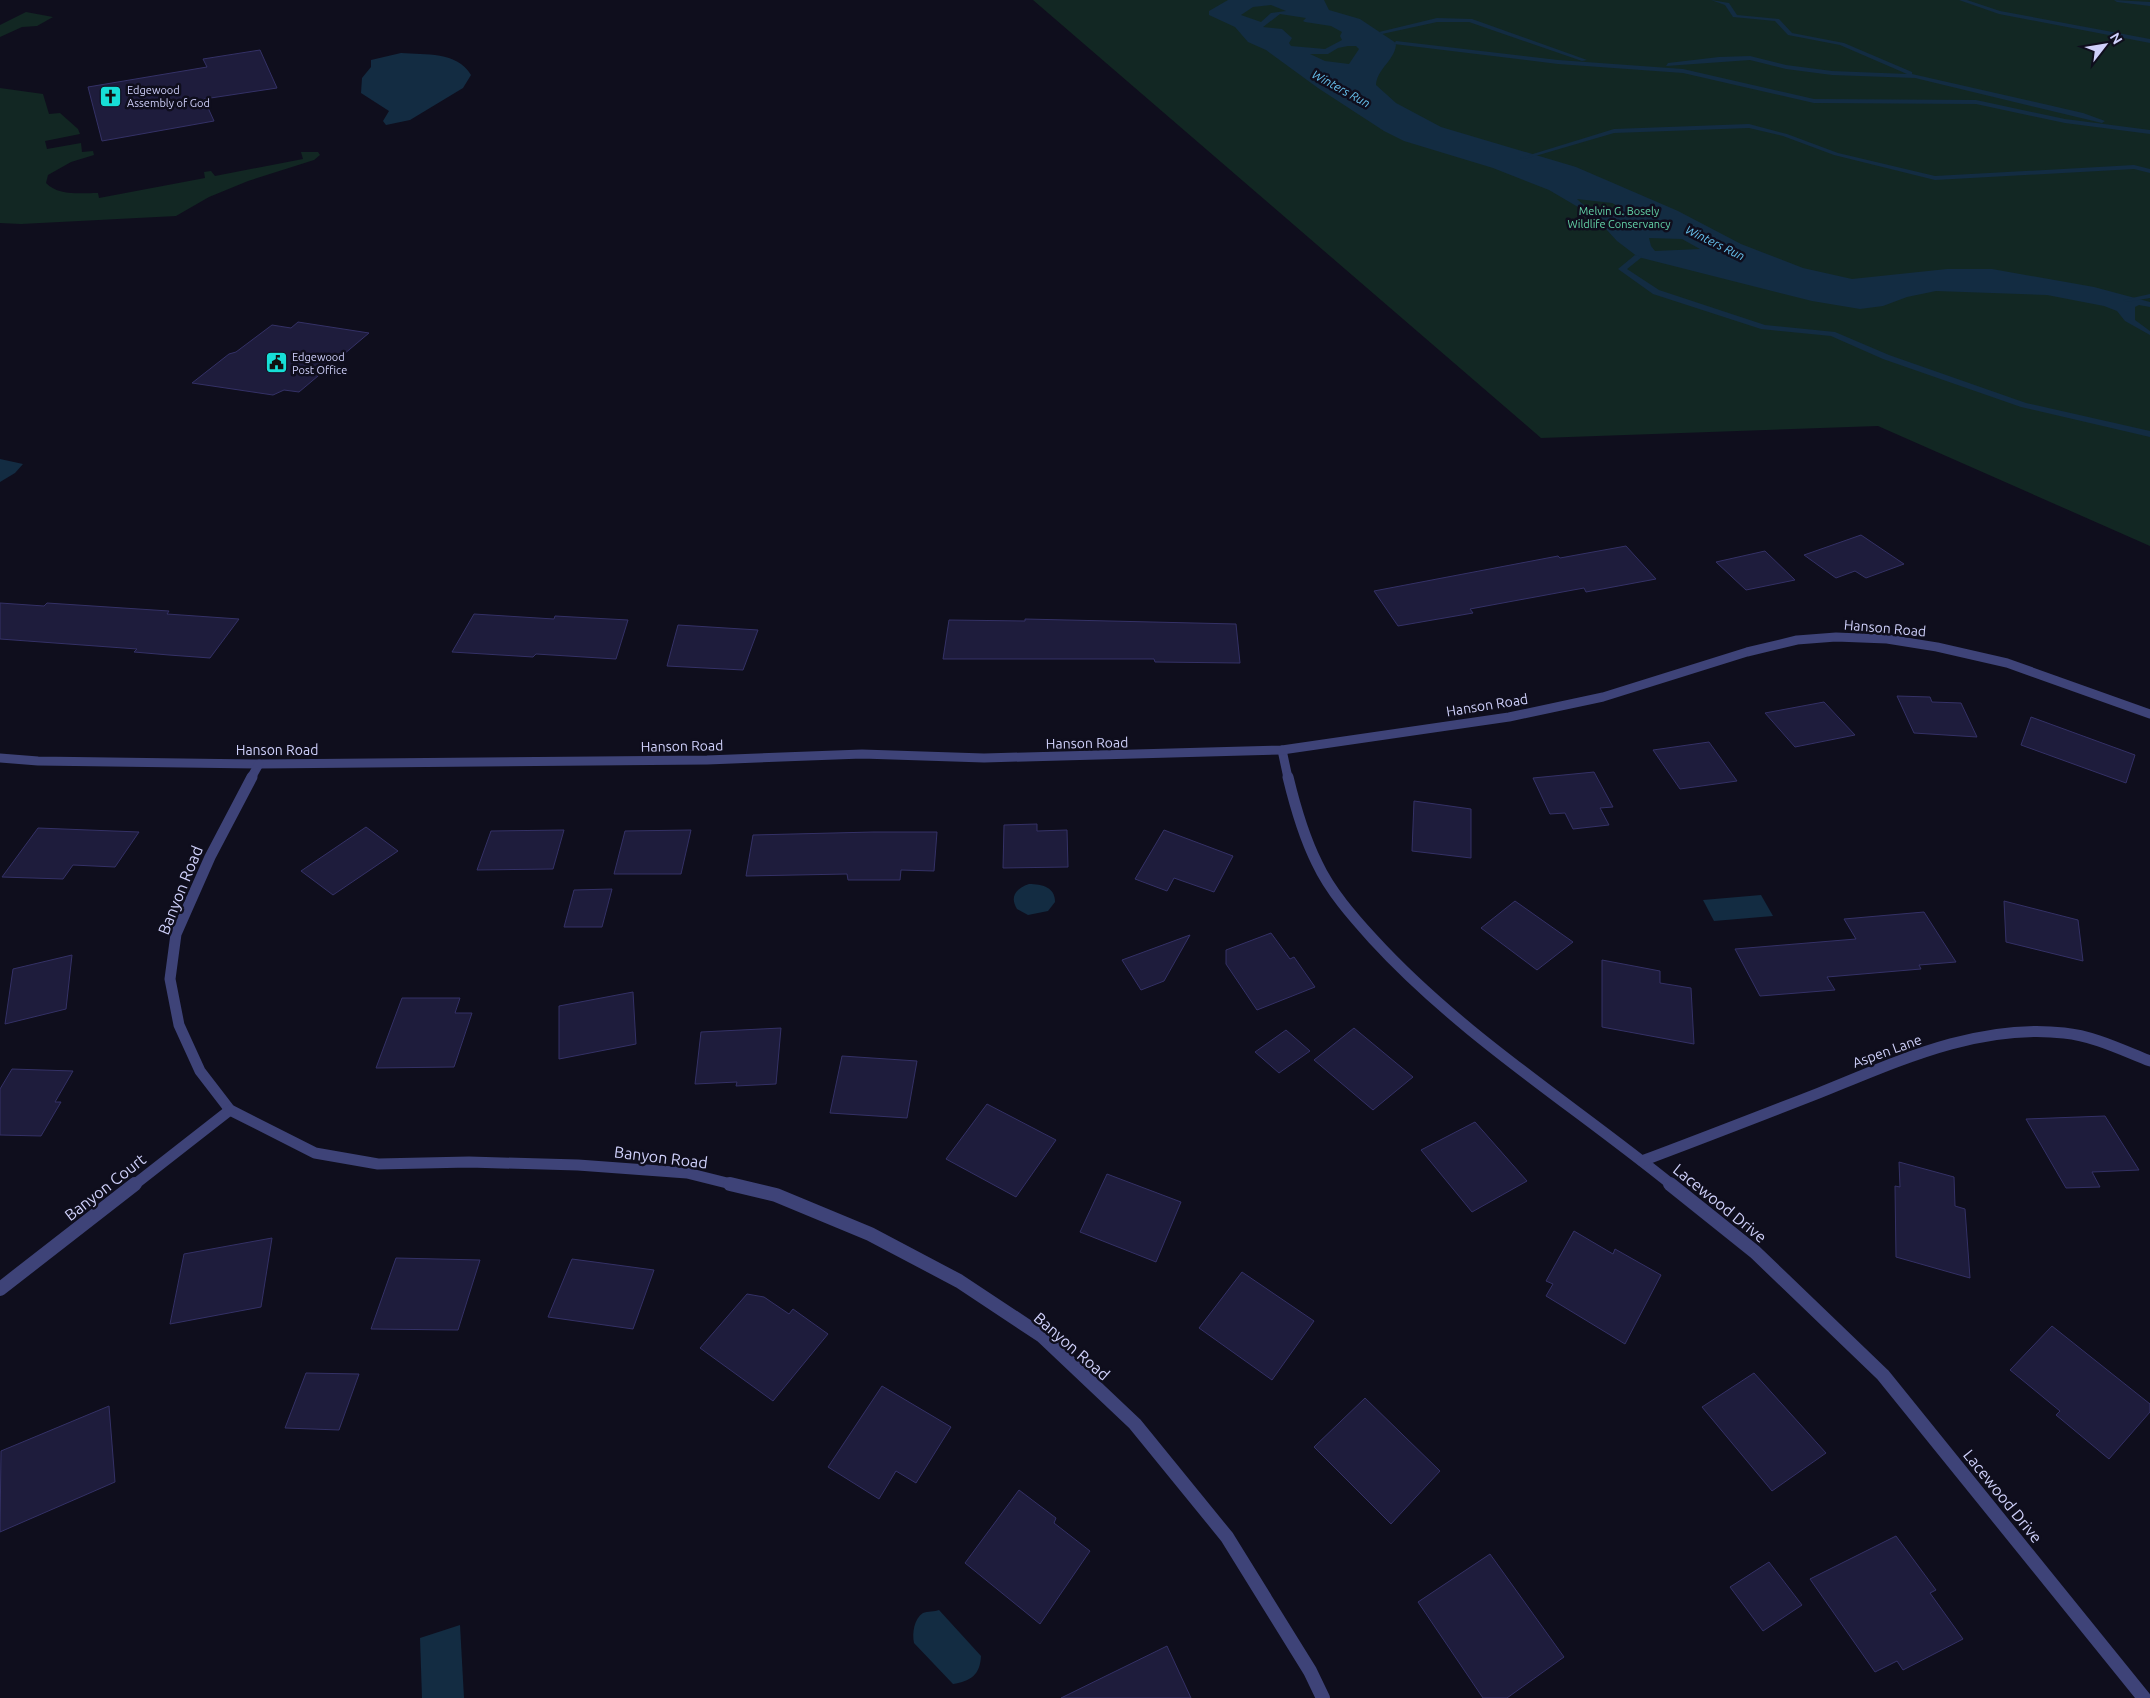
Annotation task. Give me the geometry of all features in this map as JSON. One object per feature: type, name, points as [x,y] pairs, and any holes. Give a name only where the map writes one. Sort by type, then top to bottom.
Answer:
[{"type":"street","name":"Hanson Road","points":[[0,758],[38,761],[259,764],[706,760],[862,754],[984,758],[1072,757],[1282,750],[1509,717],[1603,697],[1747,652],[1797,640],[1836,637],[1887,639],[1929,645],[1998,661],[2150,714]]},
{"type":"street","name":"Lacewood Drive","points":[[1282,750],[1293,799],[1317,864],[1353,917],[1404,973],[1468,1027],[1642,1161],[1755,1252],[1883,1375],[1987,1501],[2144,1698]]},
{"type":"street","name":"Banyon Road","points":[[259,764],[210,857],[176,934],[170,979],[179,1025],[200,1070],[230,1110],[315,1153],[378,1164],[469,1162],[687,1173],[776,1195],[870,1234],[950,1276],[1042,1336],[1135,1424],[1227,1537],[1310,1671],[1323,1698]]},
{"type":"street","name":"Aspen Lane","points":[[1642,1161],[1893,1063],[1951,1044],[2000,1033],[2054,1032],[2103,1043],[2150,1061]]},
{"type":"street","name":"Banyon Court","points":[[0,1289],[230,1110]]},
{"type":"green space","name":"Melvin G. Bosely Wildlife Conservancy","points":[[1033,0],[2150,0],[2150,546],[1878,426],[1541,438]]},
{"type":"green space","points":[[26,12],[53,17],[37,26],[22,27],[0,37],[0,25]]},
{"type":"green space","points":[[0,88],[43,94],[49,114],[60,113],[78,129],[80,134],[45,141],[47,149],[81,143],[82,152],[93,151],[94,155],[71,162],[48,175],[46,183],[63,192],[98,193],[99,198],[205,178],[204,172],[211,171],[215,176],[303,159],[301,152],[318,152],[320,155],[314,160],[248,181],[209,197],[176,216],[21,224],[0,223]]},
{"type":"water","points":[[1228,0],[1324,0],[1329,10],[1360,19],[1396,43],[1393,54],[1377,79],[1376,85],[1396,103],[1441,127],[1576,167],[1678,211],[1741,244],[1803,268],[1852,279],[1947,269],[1992,269],[2094,287],[2150,302],[2150,307],[2139,305],[2135,307],[2135,320],[2150,331],[2150,335],[2125,321],[2117,311],[2104,306],[2047,295],[1936,291],[1907,297],[1883,306],[1860,309],[1812,301],[1638,257],[1617,241],[1595,217],[1549,190],[1493,168],[1404,141],[1384,131],[1318,88],[1266,50],[1248,42],[1235,27],[1209,15],[1209,11]],"holes":[[[1271,5],[1286,11],[1271,13],[1261,22],[1241,15],[1253,7]],[[1280,14],[1306,18],[1303,21],[1331,26],[1342,32],[1340,36],[1342,40],[1325,49],[1291,46],[1289,43],[1292,38],[1282,29],[1263,27]],[[1356,46],[1359,49],[1349,64],[1325,61],[1310,54],[1328,54],[1338,48]],[[1577,199],[1612,203],[1624,209],[1599,211],[1587,207]],[[1649,238],[1682,239],[1700,249],[1655,251],[1651,246]]]},
{"type":"water","points":[[401,53],[449,58],[465,67],[471,75],[463,88],[410,120],[386,125],[383,121],[389,111],[361,93],[362,78],[371,67],[371,60]]},
{"type":"water","points":[[0,459],[23,464],[15,473],[0,482]]},
{"type":"water","points":[[1029,884],[1047,887],[1053,893],[1055,902],[1048,911],[1028,915],[1017,909],[1014,896],[1018,890]]},
{"type":"water","points":[[1761,895],[1773,916],[1714,921],[1703,900]]},
{"type":"water","points":[[939,1610],[981,1656],[979,1668],[970,1679],[953,1684],[914,1643],[914,1626],[920,1616],[925,1612]]},
{"type":"water","points":[[460,1625],[464,1698],[422,1698],[420,1638]]},
{"type":"building","name":"Edgewood Assembly of God","points":[[260,50],[277,88],[204,99],[214,121],[102,141],[88,87],[207,67],[203,59]]},
{"type":"building","name":"Edgewood Post Office","points":[[298,322],[369,333],[299,392],[284,390],[273,395],[192,383],[229,354],[236,352],[272,325],[291,328]]},
{"type":"building","points":[[1861,535],[1904,564],[1866,578],[1855,571],[1836,578],[1804,555]]},
{"type":"building","points":[[1626,546],[1656,579],[1586,592],[1584,588],[1470,609],[1473,613],[1398,626],[1374,591],[1558,556],[1560,558]]},
{"type":"building","points":[[1765,551],[1795,580],[1746,590],[1716,562]]},
{"type":"building","points":[[0,603],[44,606],[47,603],[169,611],[167,614],[239,619],[210,658],[134,652],[137,649],[0,639]]},
{"type":"building","points":[[474,614],[554,619],[555,616],[628,620],[616,659],[536,654],[533,657],[452,652]]},
{"type":"building","points":[[1025,619],[1236,624],[1240,663],[1155,662],[1154,659],[943,659],[949,620],[1025,621]]},
{"type":"building","points":[[678,625],[758,630],[743,670],[667,666]]},
{"type":"building","points":[[1897,696],[1930,697],[1932,702],[1961,703],[1977,737],[1914,733]]},
{"type":"building","points":[[1824,702],[1855,735],[1795,747],[1765,713]]},
{"type":"building","points":[[2031,717],[2135,755],[2126,783],[2021,745]]},
{"type":"building","points":[[1709,742],[1737,781],[1680,789],[1653,750]]},
{"type":"building","points":[[1594,772],[1613,807],[1600,808],[1609,825],[1573,829],[1565,813],[1550,814],[1533,778]]},
{"type":"building","points":[[1414,801],[1471,809],[1471,858],[1412,851]]},
{"type":"building","points":[[1037,824],[1037,831],[1067,830],[1068,867],[1003,868],[1004,825]]},
{"type":"building","points":[[366,827],[398,851],[333,895],[301,871]]},
{"type":"building","points":[[38,828],[139,832],[115,867],[73,865],[63,879],[2,877]]},
{"type":"building","points":[[564,830],[553,869],[477,870],[491,831]]},
{"type":"building","points":[[691,830],[681,874],[614,874],[625,831]]},
{"type":"building","points":[[1164,830],[1233,856],[1214,892],[1174,878],[1167,891],[1135,879]]},
{"type":"building","points":[[937,832],[934,871],[901,870],[900,880],[848,880],[847,874],[746,876],[753,835]]},
{"type":"building","points":[[612,889],[602,927],[564,927],[574,890]]},
{"type":"building","points":[[1515,901],[1573,942],[1537,970],[1481,928]]},
{"type":"building","points":[[2004,901],[2078,920],[2083,961],[2006,942]]},
{"type":"building","points":[[1924,912],[1956,962],[1919,965],[1921,969],[1827,977],[1835,990],[1760,996],[1735,949],[1856,939],[1844,919]]},
{"type":"building","points":[[1271,933],[1290,959],[1294,957],[1315,987],[1257,1010],[1226,964],[1226,950]]},
{"type":"building","points":[[1190,935],[1164,981],[1141,990],[1122,960]]},
{"type":"building","points":[[72,955],[66,1009],[5,1024],[13,969]]},
{"type":"building","points":[[1602,960],[1660,971],[1660,983],[1691,988],[1694,1044],[1602,1027]]},
{"type":"building","points":[[633,992],[636,1044],[559,1059],[559,1006]]},
{"type":"building","points":[[402,998],[460,998],[455,1013],[472,1013],[454,1067],[376,1068]]},
{"type":"building","points":[[781,1028],[776,1084],[736,1086],[737,1082],[695,1084],[701,1032]]},
{"type":"building","points":[[1354,1028],[1413,1077],[1373,1110],[1314,1060]]},
{"type":"building","points":[[1286,1030],[1310,1051],[1279,1073],[1255,1052]]},
{"type":"building","points":[[842,1056],[917,1061],[907,1118],[830,1113]]},
{"type":"building","points":[[12,1069],[73,1071],[55,1102],[61,1102],[41,1136],[0,1135],[0,1089]]},
{"type":"building","points":[[987,1104],[1056,1140],[1016,1197],[946,1159]]},
{"type":"building","points":[[2105,1116],[2139,1170],[2092,1172],[2100,1187],[2066,1188],[2026,1119]]},
{"type":"building","points":[[1475,1122],[1527,1181],[1472,1212],[1421,1150]]},
{"type":"building","points":[[1899,1162],[1954,1177],[1955,1206],[1965,1209],[1970,1278],[1896,1257],[1895,1186],[1900,1187]]},
{"type":"building","points":[[1107,1174],[1181,1202],[1156,1262],[1080,1232]]},
{"type":"building","points":[[1574,1231],[1613,1254],[1615,1249],[1661,1275],[1625,1344],[1546,1296],[1553,1284],[1546,1281]]},
{"type":"building","points":[[272,1238],[261,1307],[170,1324],[184,1254]]},
{"type":"building","points":[[396,1258],[480,1260],[458,1330],[371,1329]]},
{"type":"building","points":[[572,1259],[654,1270],[633,1329],[548,1317]]},
{"type":"building","points":[[1242,1272],[1314,1321],[1272,1380],[1199,1328]]},
{"type":"building","points":[[747,1294],[764,1297],[789,1314],[793,1309],[828,1334],[773,1401],[700,1348]]},
{"type":"building","points":[[2052,1326],[2150,1404],[2150,1412],[2109,1459],[2056,1415],[2060,1411],[2010,1370]]},
{"type":"building","points":[[306,1373],[359,1374],[339,1430],[285,1428]]},
{"type":"building","points":[[1754,1373],[1826,1453],[1772,1491],[1702,1407]]},
{"type":"building","points":[[882,1386],[951,1427],[916,1483],[896,1471],[879,1499],[828,1467]]},
{"type":"building","points":[[1365,1398],[1440,1471],[1391,1524],[1314,1447]]},
{"type":"building","points":[[109,1406],[115,1482],[0,1532],[1,1451]]},
{"type":"building","points":[[1019,1490],[1056,1518],[1054,1523],[1090,1551],[1040,1624],[965,1563]]},
{"type":"building","points":[[1896,1536],[1936,1590],[1930,1593],[1963,1639],[1903,1670],[1897,1661],[1875,1672],[1810,1579]]},
{"type":"building","points":[[1490,1554],[1564,1657],[1507,1698],[1483,1698],[1418,1602]]},
{"type":"building","points":[[1769,1562],[1802,1605],[1763,1631],[1730,1587]]},
{"type":"building","points":[[1167,1646],[1191,1698],[1061,1698]]},
{"type":"waterway","points":[[1714,0],[1727,4],[1735,16],[1777,20],[1790,34],[1842,44],[1910,73]]},
{"type":"waterway","points":[[1962,0],[1999,12],[2150,41]]},
{"type":"waterway","points":[[2117,0],[2150,4]]},
{"type":"waterway","points":[[1382,32],[1437,20],[1470,20],[1584,60]]},
{"type":"waterway","points":[[1396,43],[1558,62],[1683,71],[1814,101],[1976,102],[2065,121],[2150,132]]},
{"type":"waterway","points":[[1668,65],[1719,59],[1750,58],[1786,67],[1832,73],[1915,76],[2102,121]]},
{"type":"waterway","points":[[1523,158],[1614,131],[1749,126],[1785,135],[1836,154],[1935,178],[2134,167],[2150,171]]},
{"type":"waterway","points":[[1638,257],[1622,269],[1656,292],[1764,327],[1832,334],[1886,357],[2024,405],[2150,434]]},
{"type":"waterway","name":"Winters Run","points":[[2127,300],[2150,296]]},
{"type":"place","name":"Edgewood Assembly of God","points":[[111,96]]},
{"type":"place","name":"Edgewood Post Office","points":[[276,363]]}]
